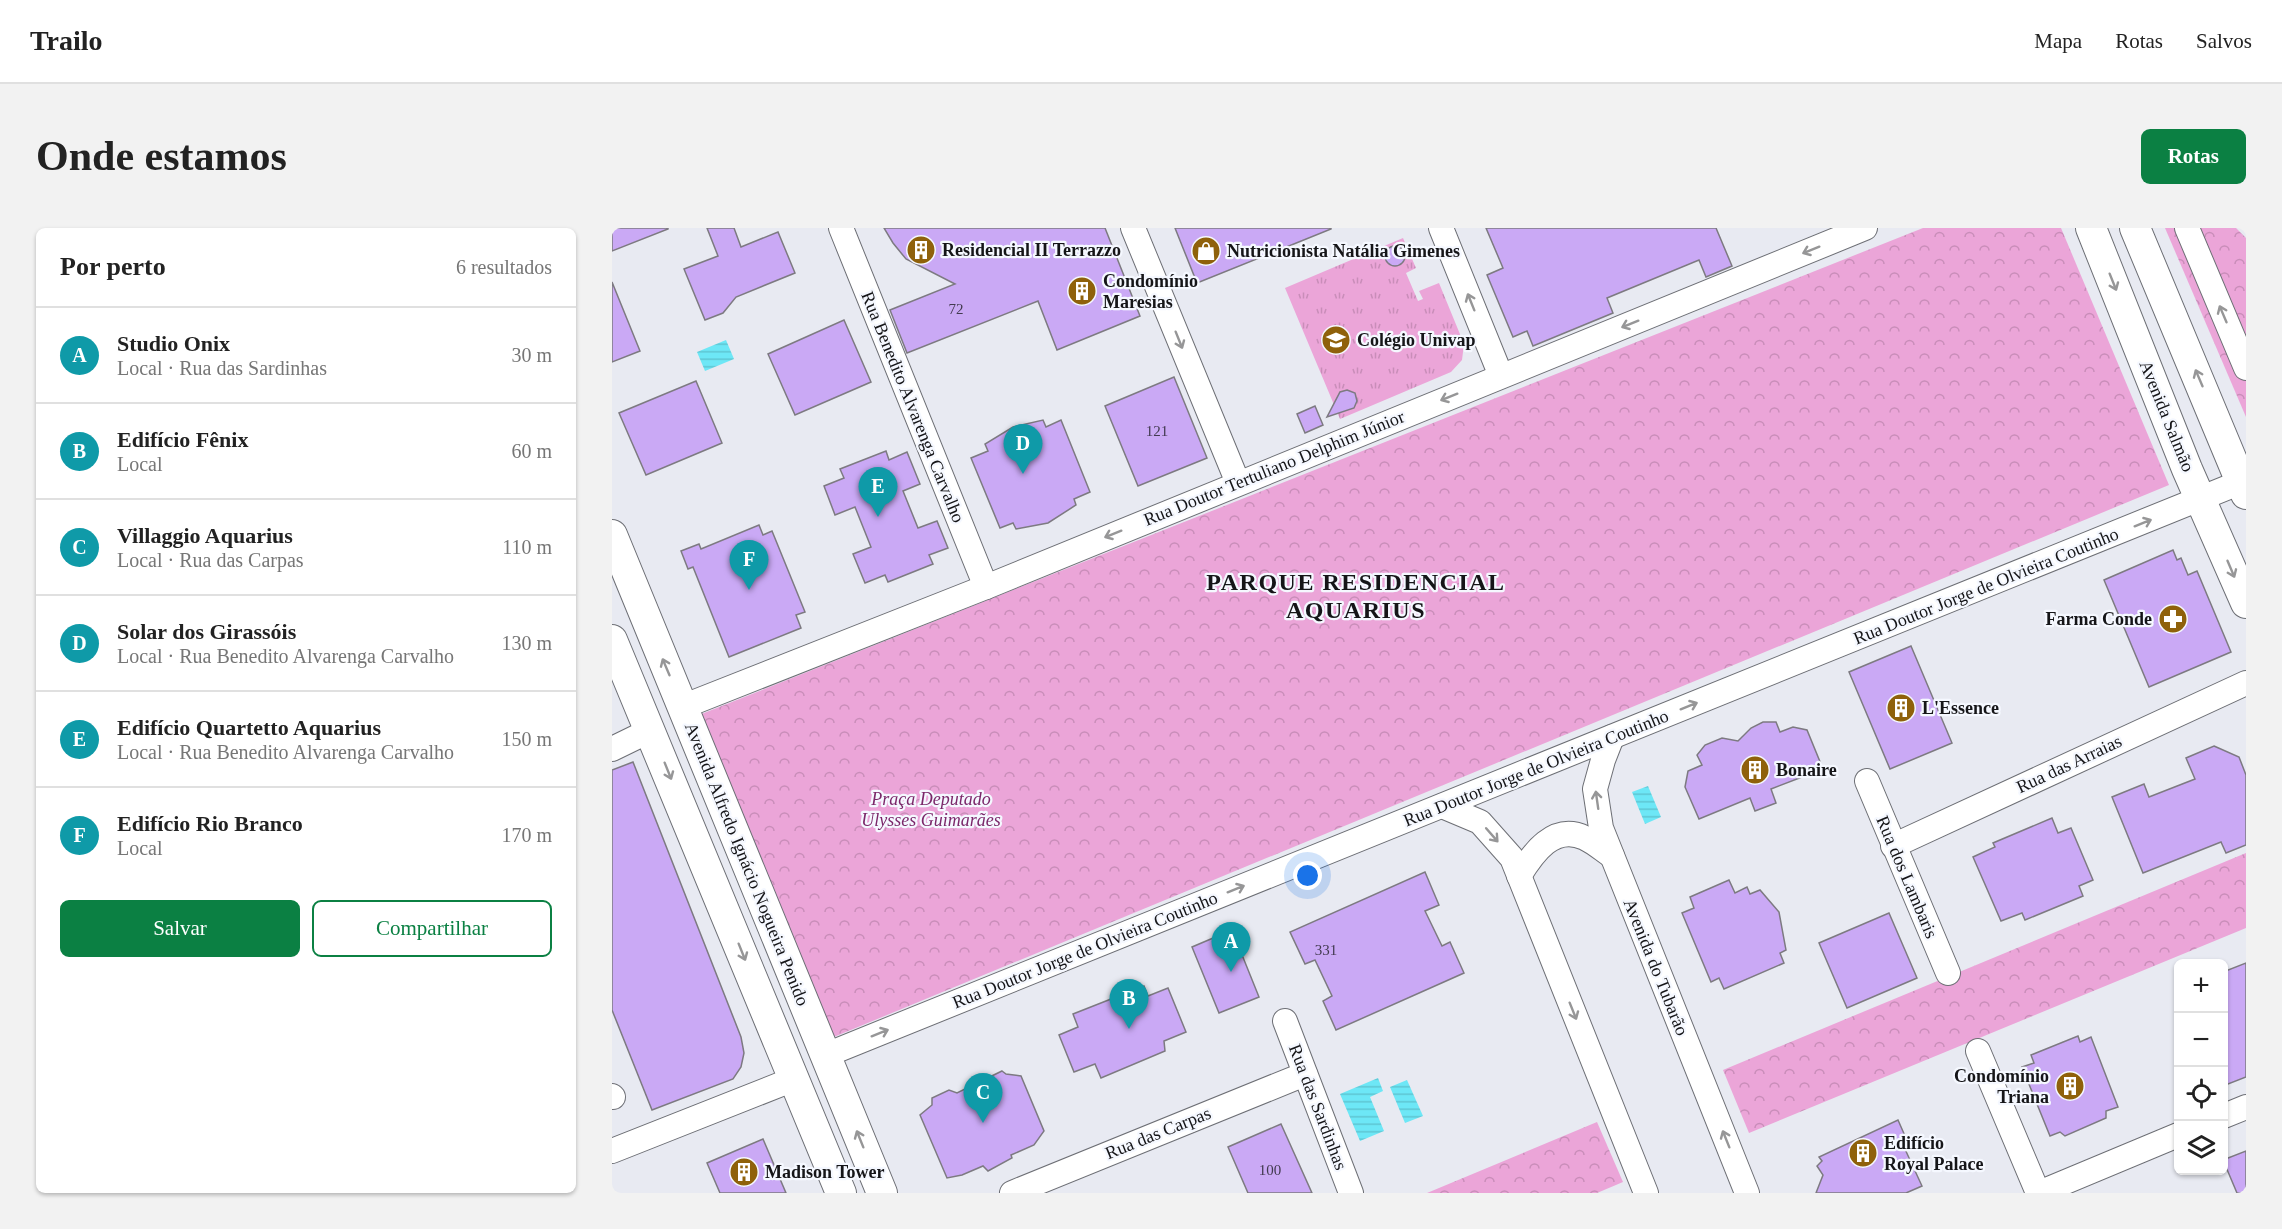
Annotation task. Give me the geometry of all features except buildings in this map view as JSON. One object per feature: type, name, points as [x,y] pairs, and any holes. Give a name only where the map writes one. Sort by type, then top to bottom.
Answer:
[{"type":"street","name":"Rua Benedito Alvarenga Carvalho","points":[[841,228],[986,587]]},
{"type":"street","points":[[1133,228],[1238,483]]},
{"type":"street","points":[[1442,228],[1501,376]]},
{"type":"street","name":"Rua Doutor Tertuliano Delphim Júnior","points":[[682,707],[986,587],[1865,228]]},
{"type":"street","name":"Avenida Salmão","points":[[2091,228],[2187,469],[2246,603]]},
{"type":"street","points":[[2135,228],[2243,477]]},
{"type":"street","points":[[2187,228],[2246,368]]},
{"type":"street","name":"Rua Doutor Jorge de Olvieira Coutinho","points":[[826,1055],[2201,498],[2243,477]]},
{"type":"street","name":"Avenida Alfredo Ignácio Nogueira Penido","points":[[613,545],[625,599],[682,707],[882,1193]]},
{"type":"street","name":"Avenida Alfredo Ignácio Nogueira Penido","points":[[612,640],[841,1193]]},
{"type":"street","name":"Rua das Arraias","points":[[1893,846],[2246,683]]},
{"type":"street","points":[[612,749],[651,730]]},
{"type":"street","name":"Avenida do Tubarão","points":[[1612,737],[1595,789],[1601,828],[1748,1193]]},
{"type":"street","name":"Rua dos Lambaris","points":[[1867,781],[1948,973]]},
{"type":"street","points":[[1442,806],[1480,822],[1512,858],[1646,1193]]},
{"type":"street","points":[[1519,876],[1532,855],[1544,842],[1565,833],[1584,837],[1612,856]]},
{"type":"street","name":"Rua das Sardinhas","points":[[1285,1020],[1351,1193]]},
{"type":"street","points":[[1978,1051],[2039,1193],[2174,1137]]},
{"type":"street","name":"Rua das Carpas","points":[[1012,1193],[1305,1074]]},
{"type":"street","points":[[612,1151],[794,1079]]},
{"type":"street","points":[[2228,1114],[2246,1107]]},
{"type":"green space","name":"Praça Deputado Ulysses Guimarães","points":[[1923,228],[2061,228],[2169,485],[829,1039],[699,715]]},
{"type":"green space","points":[[2165,228],[2236,228],[2246,238],[2246,417]]},
{"type":"green space","points":[[1403,238],[1416,268],[1406,273],[1418,301],[1423,299],[1419,291],[1439,283],[1464,344],[1462,360],[1451,372],[1340,419],[1285,288]]},
{"type":"green space","points":[[2246,853],[2246,928],[1749,1133],[1723,1070]]},
{"type":"green space","points":[[1597,1122],[1623,1182],[1597,1193],[1427,1193]]},
{"type":"water","points":[[726,340],[734,359],[705,371],[697,352]]},
{"type":"water","points":[[1648,786],[1661,817],[1645,824],[1632,792]]},
{"type":"water","points":[[1378,1078],[1383,1091],[1370,1097],[1384,1131],[1360,1141],[1340,1094]]},
{"type":"water","points":[[1407,1080],[1423,1116],[1405,1123],[1390,1087]]},
{"type":"place","name":"Residencial II Terrazzo","points":[[921,250]]},
{"type":"place","name":"Nutricionista Natália Gimenes","points":[[1206,251]]},
{"type":"place","name":"Condomínio Maresias","points":[[1082,291]]},
{"type":"place","name":"Colégio Univap","points":[[1336,340]]},
{"type":"place","name":"Solar dos Girassóis","points":[[1023,474]]},
{"type":"place","name":"Edifício Quartetto Aquarius","points":[[878,517]]},
{"type":"place","name":"Edifício Rio Branco","points":[[749,590]]},
{"type":"place","name":"Farma Conde","points":[[2173,619]]},
{"type":"place","name":"L'Essence","points":[[1901,708]]},
{"type":"place","name":"Bonaire","points":[[1755,770]]},
{"type":"place","name":"Studio Onix","points":[[1231,972]]},
{"type":"place","name":"Edifício Fênix","points":[[1129,1029]]},
{"type":"place","name":"Condomínio Triana","points":[[2070,1086]]},
{"type":"place","name":"Villaggio Aquarius","points":[[983,1123]]},
{"type":"place","name":"Edifício Royal Palace","points":[[1863,1153]]},
{"type":"place","name":"Madison Tower","points":[[744,1172]]},
{"type":"district","name":"PARQUE RESIDENCIAL AQUARIUS","points":[[1356,596]]}]
